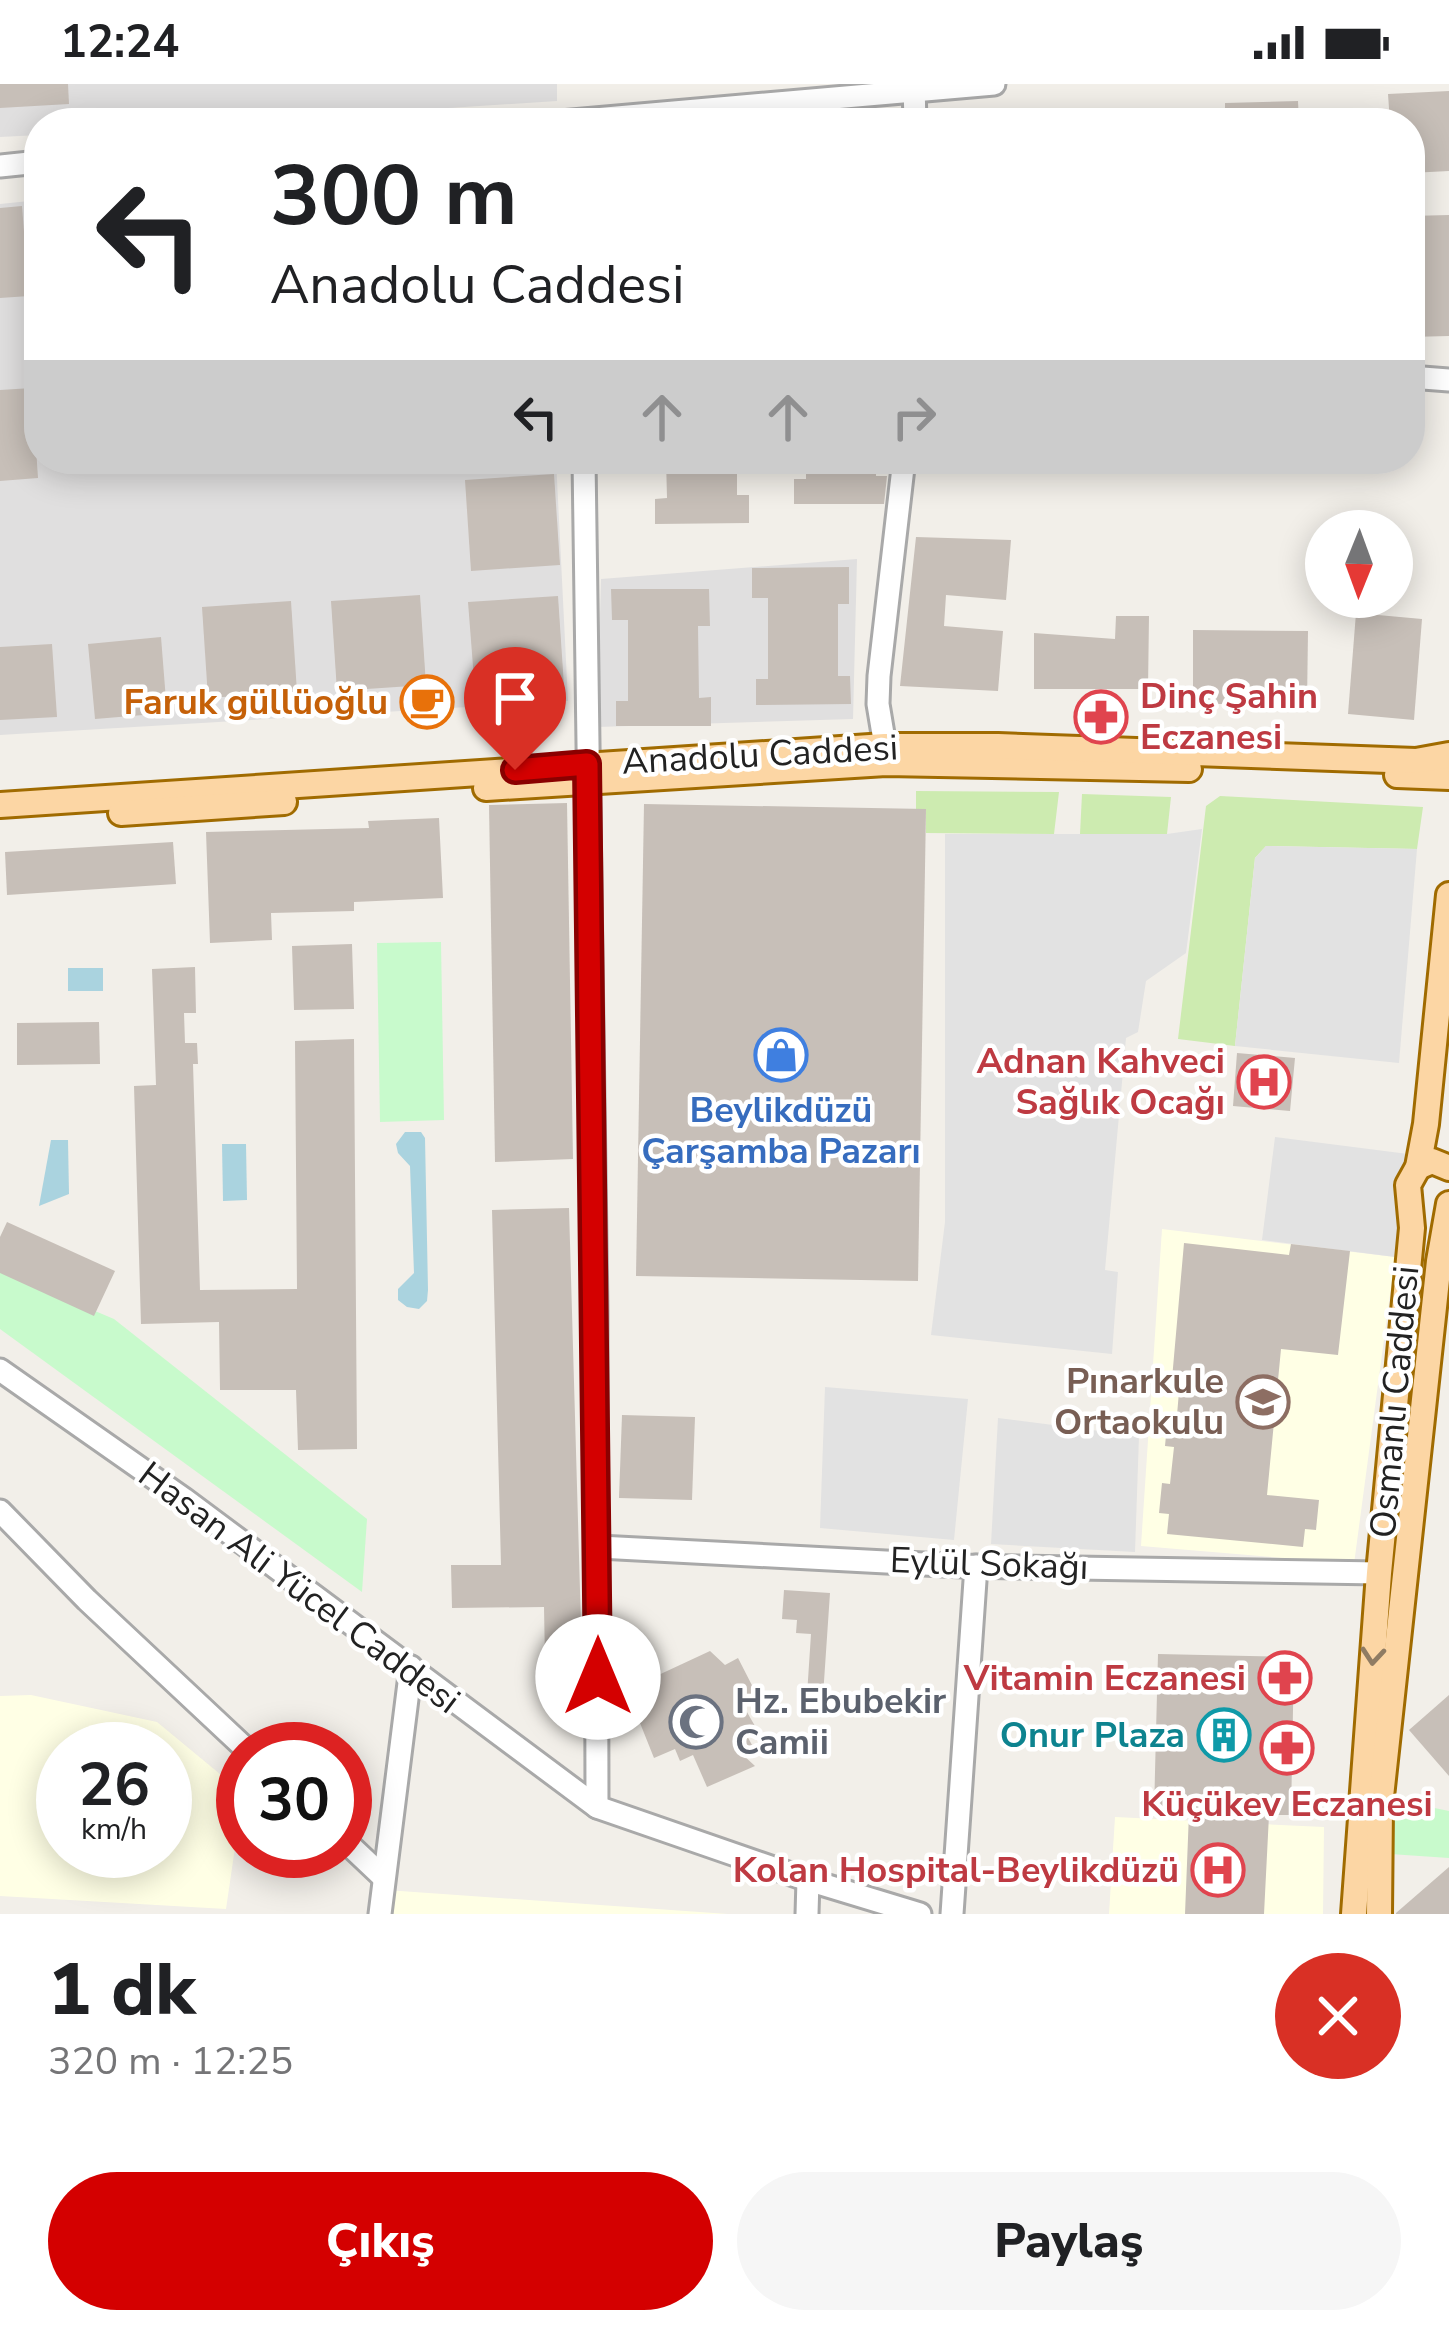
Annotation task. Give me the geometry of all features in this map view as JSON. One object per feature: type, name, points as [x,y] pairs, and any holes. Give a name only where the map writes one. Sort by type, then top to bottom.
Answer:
[{"type":"main road","name":"Anadolu Caddesi","points":[[0,805],[885,755],[1197,761],[1416,761],[1449,755]]},
{"type":"main road","name":"Anadolu Caddesi","points":[[1197,761],[1449,777]]},
{"type":"main road","name":"Anadolu Caddesi","points":[[0,821],[588,773]]},
{"type":"main road","name":"Osmanlı Caddesi","points":[[1354,1914],[1410,1178],[1418,1167],[1426,1124],[1449,895]]},
{"type":"main road","points":[[1418,1167],[1432,1161],[1449,1168]]},
{"type":"main road","points":[[1412,1198],[1424,1208],[1448,1205]]},
{"type":"main road","name":"Osmanlı Caddesi","points":[[1379,1914],[1385,1760],[1448,1205]]},
{"type":"street","points":[[713,108],[915,87],[994,84]]},
{"type":"street","points":[[584,474],[597,1807]]},
{"type":"street","points":[[885,755],[879,676],[902,474]]},
{"type":"street","name":"Hasan Ali Yücel Caddesi","points":[[0,1370],[597,1807],[920,1914]]},
{"type":"street","points":[[0,1383],[40,1396]]},
{"type":"street","points":[[0,1511],[217,1722]]},
{"type":"street","name":"Eylül Sokağı","points":[[598,1547],[976,1566],[1379,1573]]},
{"type":"street","points":[[952,1914],[976,1566]]},
{"type":"street","points":[[380,1914],[411,1667]]},
{"type":"street","points":[[372,1867],[382,1876]]},
{"type":"street","points":[[807,1914],[808,1880]]},
{"type":"shaded area","points":[[0,84],[557,84],[557,101],[450,108],[24,108],[24,136],[0,137]]},
{"type":"shaded area","points":[[24,202],[24,474],[557,474],[568,701],[0,735],[0,204]]},
{"type":"shaded area","points":[[857,559],[853,719],[597,727],[601,579]]},
{"type":"shaded area","points":[[1202,829],[1186,953],[1146,981],[1138,1032],[1126,1038],[1105,1270],[1118,1272],[1112,1354],[931,1335],[945,1222],[945,834],[1167,834]]},
{"type":"shaded area","points":[[1266,846],[1417,849],[1399,1063],[1235,1046],[1255,858]]},
{"type":"shaded area","points":[[1275,1137],[1408,1154],[1395,1257],[1262,1240]]},
{"type":"shaded area","name":"Pınarkule Ortaokulu","points":[[1162,1229],[1395,1257],[1354,1564],[1141,1546]]},
{"type":"shaded area","points":[[825,1387],[968,1399],[954,1540],[820,1528]]},
{"type":"shaded area","points":[[998,1418],[1139,1436],[1135,1552],[991,1544]]},
{"type":"shaded area","points":[[31,1695],[157,1722],[36,1722],[36,1878],[192,1878],[192,1751],[216,1771],[216,1878],[231,1878],[226,1909],[0,1896],[0,1696]]},
{"type":"shaded area","name":"Kolan Hospital-Beylikdüzü","points":[[1115,1817],[1324,1827],[1323,1914],[1109,1914]]},
{"type":"shaded area","points":[[386,1890],[728,1914],[385,1914]]},
{"type":"green space","points":[[916,791],[1059,792],[1054,834],[926,833],[926,810],[916,809]]},
{"type":"green space","points":[[1082,794],[1171,797],[1167,834],[1080,834]]},
{"type":"green space","points":[[1220,796],[1423,807],[1417,849],[1266,846],[1255,858],[1235,1046],[1178,1039],[1206,806]]},
{"type":"green space","points":[[441,942],[444,1120],[380,1122],[377,943]]},
{"type":"green space","points":[[0,1271],[114,1319],[367,1519],[362,1592],[0,1329]]},
{"type":"green space","points":[[1391,1799],[1449,1811],[1449,1858],[1390,1854]]},
{"type":"water","points":[[68,968],[103,968],[103,991],[68,991]]},
{"type":"water","points":[[405,1132],[421,1132],[425,1138],[428,1290],[427,1301],[419,1309],[398,1300],[398,1289],[414,1273],[410,1166],[396,1144]]},
{"type":"water","points":[[51,1140],[68,1140],[69,1194],[39,1206]]},
{"type":"water","points":[[222,1144],[246,1144],[247,1200],[223,1201]]},
{"type":"building","points":[[0,84],[68,84],[69,104],[0,108]]},
{"type":"building","points":[[1449,91],[1449,171],[1425,172],[1425,108],[1389,108],[1388,94]]},
{"type":"building","points":[[1298,101],[1298,108],[1225,108],[1225,103]]},
{"type":"building","points":[[22,206],[24,296],[0,298],[0,208]]},
{"type":"building","points":[[1449,215],[1449,336],[1425,337],[1425,216]]},
{"type":"building","points":[[24,388],[24,474],[38,474],[38,478],[0,481],[0,390]]},
{"type":"building","points":[[554,474],[560,565],[471,571],[465,480]]},
{"type":"building","points":[[666,474],[737,474],[737,495],[749,495],[749,523],[655,524],[655,499],[667,498]]},
{"type":"building","points":[[806,474],[887,476],[884,504],[794,504],[794,479],[806,479]]},
{"type":"building","points":[[916,537],[1011,540],[1006,600],[946,595],[944,626],[1003,631],[998,691],[900,686]]},
{"type":"building","points":[[849,567],[849,604],[838,604],[838,676],[850,676],[851,704],[756,705],[756,679],[768,679],[768,598],[752,598],[752,568]]},
{"type":"building","points":[[611,589],[709,589],[710,626],[698,626],[699,698],[711,697],[711,726],[616,726],[616,701],[628,701],[628,620],[612,620]]},
{"type":"building","points":[[420,595],[426,685],[337,691],[331,601]]},
{"type":"building","points":[[558,596],[564,686],[475,692],[468,602]]},
{"type":"building","points":[[291,601],[297,692],[208,698],[202,607]]},
{"type":"building","points":[[1116,616],[1149,616],[1148,689],[1034,689],[1034,633],[1115,639]]},
{"type":"building","points":[[1356,618],[1422,619],[1414,720],[1348,714]]},
{"type":"building","points":[[1193,630],[1308,631],[1307,704],[1193,704]]},
{"type":"building","points":[[161,637],[167,713],[95,719],[88,644]]},
{"type":"building","points":[[52,644],[57,717],[0,720],[0,647]]},
{"type":"building","points":[[567,803],[573,1159],[495,1162],[489,805]]},
{"type":"building","name":"Beylikdüzü Çarşamba Pazarı","points":[[644,804],[926,809],[918,1281],[636,1276]]},
{"type":"building","points":[[439,818],[443,898],[354,902],[354,911],[271,913],[272,940],[210,943],[206,832],[369,828],[368,821]]},
{"type":"building","points":[[173,842],[176,884],[7,895],[5,852]]},
{"type":"building","points":[[352,944],[354,1009],[294,1010],[292,946]]},
{"type":"building","points":[[195,967],[196,1013],[184,1013],[185,1043],[197,1043],[198,1064],[193,1064],[200,1290],[297,1289],[295,1041],[354,1039],[357,1449],[298,1450],[296,1390],[220,1390],[219,1322],[141,1324],[134,1086],[156,1085],[152,969]]},
{"type":"building","points":[[99,1022],[100,1064],[17,1065],[17,1023]]},
{"type":"building","name":"Adnan Kahveci Sağlık Ocağı","points":[[1237,1053],[1295,1058],[1290,1111],[1233,1106]]},
{"type":"building","points":[[569,1208],[582,1660],[545,1661],[544,1607],[452,1608],[451,1565],[501,1565],[492,1210]]},
{"type":"building","points":[[7,1222],[115,1271],[94,1316],[0,1273],[0,1237]]},
{"type":"building","points":[[1184,1243],[1289,1255],[1291,1244],[1350,1251],[1338,1355],[1281,1349],[1267,1495],[1319,1500],[1316,1530],[1305,1529],[1303,1547],[1167,1534],[1169,1514],[1159,1513],[1162,1483],[1170,1484],[1174,1447],[1165,1446],[1168,1414],[1177,1415],[1180,1380],[1172,1379]]},
{"type":"building","points":[[622,1415],[695,1417],[692,1500],[619,1498]]},
{"type":"building","points":[[784,1590],[830,1593],[823,1696],[807,1695],[811,1634],[796,1633],[797,1620],[782,1619]]},
{"type":"building","name":"Hz. Ebubekir Camii","points":[[710,1651],[725,1665],[738,1658],[759,1699],[744,1707],[755,1726],[746,1734],[752,1745],[743,1755],[755,1766],[707,1787],[693,1755],[680,1761],[675,1749],[654,1758],[638,1718],[646,1710],[644,1692],[657,1686],[652,1678]]},
{"type":"building","name":"Onur Plaza","points":[[1158,1654],[1294,1657],[1291,1815],[1269,1815],[1264,1914],[1185,1914],[1189,1813],[1154,1812]]},
{"type":"building","points":[[1449,1695],[1449,1776],[1409,1730]]},
{"type":"building","points":[[1449,1867],[1449,1914],[1396,1914],[1396,1913]]},
{"type":"place","name":"Faruk güllüoğlu","points":[[427,702]]},
{"type":"place","name":"Dinç Şahin Eczanesi","points":[[1101,717]]},
{"type":"place","name":"Beylikdüzü Çarşamba Pazarı","points":[[781,1055]]},
{"type":"place","name":"Adnan Kahveci Sağlık Ocağı","points":[[1264,1082]]},
{"type":"place","name":"Pınarkule Ortaokulu","points":[[1263,1402]]},
{"type":"place","name":"Vitamin Eczanesi","points":[[1285,1678]]},
{"type":"place","name":"Hz. Ebubekir Camii","points":[[696,1722]]},
{"type":"place","name":"Onur Plaza","points":[[1224,1735]]},
{"type":"place","name":"Küçükev Eczanesi","points":[[1287,1748]]},
{"type":"place","name":"Kolan Hospital-Beylikdüzü","points":[[1218,1870]]},
{"type":"route","points":[[515,770],[587,764],[598,1677]]}]
